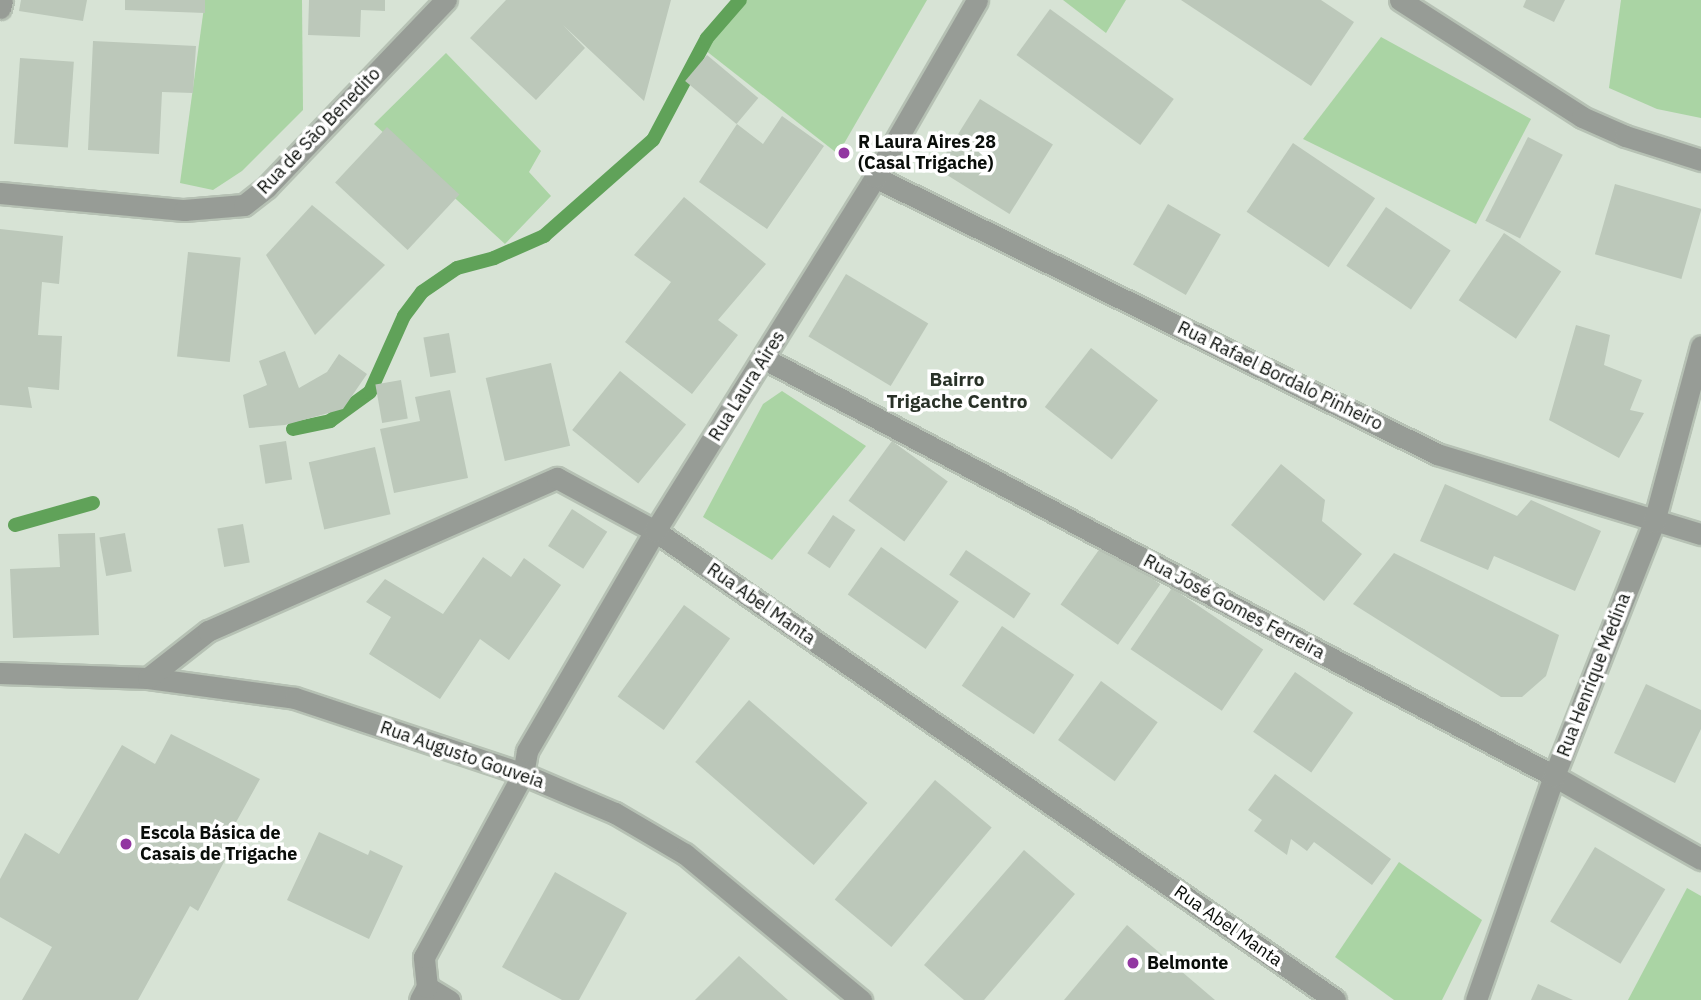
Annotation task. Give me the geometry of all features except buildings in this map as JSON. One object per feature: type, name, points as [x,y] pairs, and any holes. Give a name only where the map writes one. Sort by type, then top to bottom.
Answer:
[{"type":"street","points":[[0,8],[2,0]]},
{"type":"street","name":"Rua de São Benedito","points":[[0,192],[184,210],[244,205],[267,187],[446,0]]},
{"type":"street","name":"Rua Laura Aires","points":[[423,994],[424,957],[523,774],[527,751],[655,531],[765,359],[875,177],[977,0]]},
{"type":"street","points":[[1400,0],[1593,122],[1701,160]]},
{"type":"street","name":"Rua Rafael Bordalo Pinheiro","points":[[875,177],[1437,454],[1654,522],[1701,534]]},
{"type":"street","name":"Rua Henrique Medina","points":[[1476,1000],[1555,776],[1654,522],[1701,346]]},
{"type":"street","name":"Rua José Gomes Ferreira","points":[[765,359],[1555,776],[1701,859]]},
{"type":"street","name":"Rua Abel Manta","points":[[148,678],[208,631],[556,478],[655,531],[1335,1000]]},
{"type":"street","name":"Rua Augusto Gouveia","points":[[0,673],[148,678],[295,698],[523,774],[615,813],[685,854],[861,1000]]},
{"type":"street","points":[[423,994],[449,1000]]},
{"type":"green space","points":[[205,0],[302,0],[303,110],[242,171],[213,190],[180,183]]},
{"type":"green space","points":[[745,0],[927,0],[838,154],[705,50]]},
{"type":"green space","points":[[1063,0],[1126,0],[1106,33]]},
{"type":"green space","points":[[1621,0],[1701,0],[1701,118],[1657,109],[1609,88]]},
{"type":"green space","points":[[1381,37],[1531,119],[1476,224],[1303,139]]},
{"type":"green space","points":[[446,53],[541,151],[529,172],[551,196],[505,244],[374,124]]},
{"type":"green space","points":[[782,391],[866,446],[772,560],[703,517],[763,404]]},
{"type":"green space","points":[[1399,862],[1482,920],[1442,1000],[1394,1000],[1335,957]]},
{"type":"green space","points":[[1687,888],[1701,896],[1701,1000],[1628,1000]]},
{"type":"waterway","points":[[293,429],[330,421],[370,392],[404,316],[422,292],[457,268],[494,258],[544,236],[653,140],[707,38],[740,0]]},
{"type":"waterway","points":[[15,525],[93,503]]},
{"type":"place","name":"R Laura Aires 28 (Casal Trigache)","points":[[844,153]]},
{"type":"place","name":"Escola Básica de Casais de Trigache","points":[[126,844]]},
{"type":"place","name":"Belmonte","points":[[1133,963]]},
{"type":"district","name":"Bairro Trigache Centro","points":[[957,391]]}]
